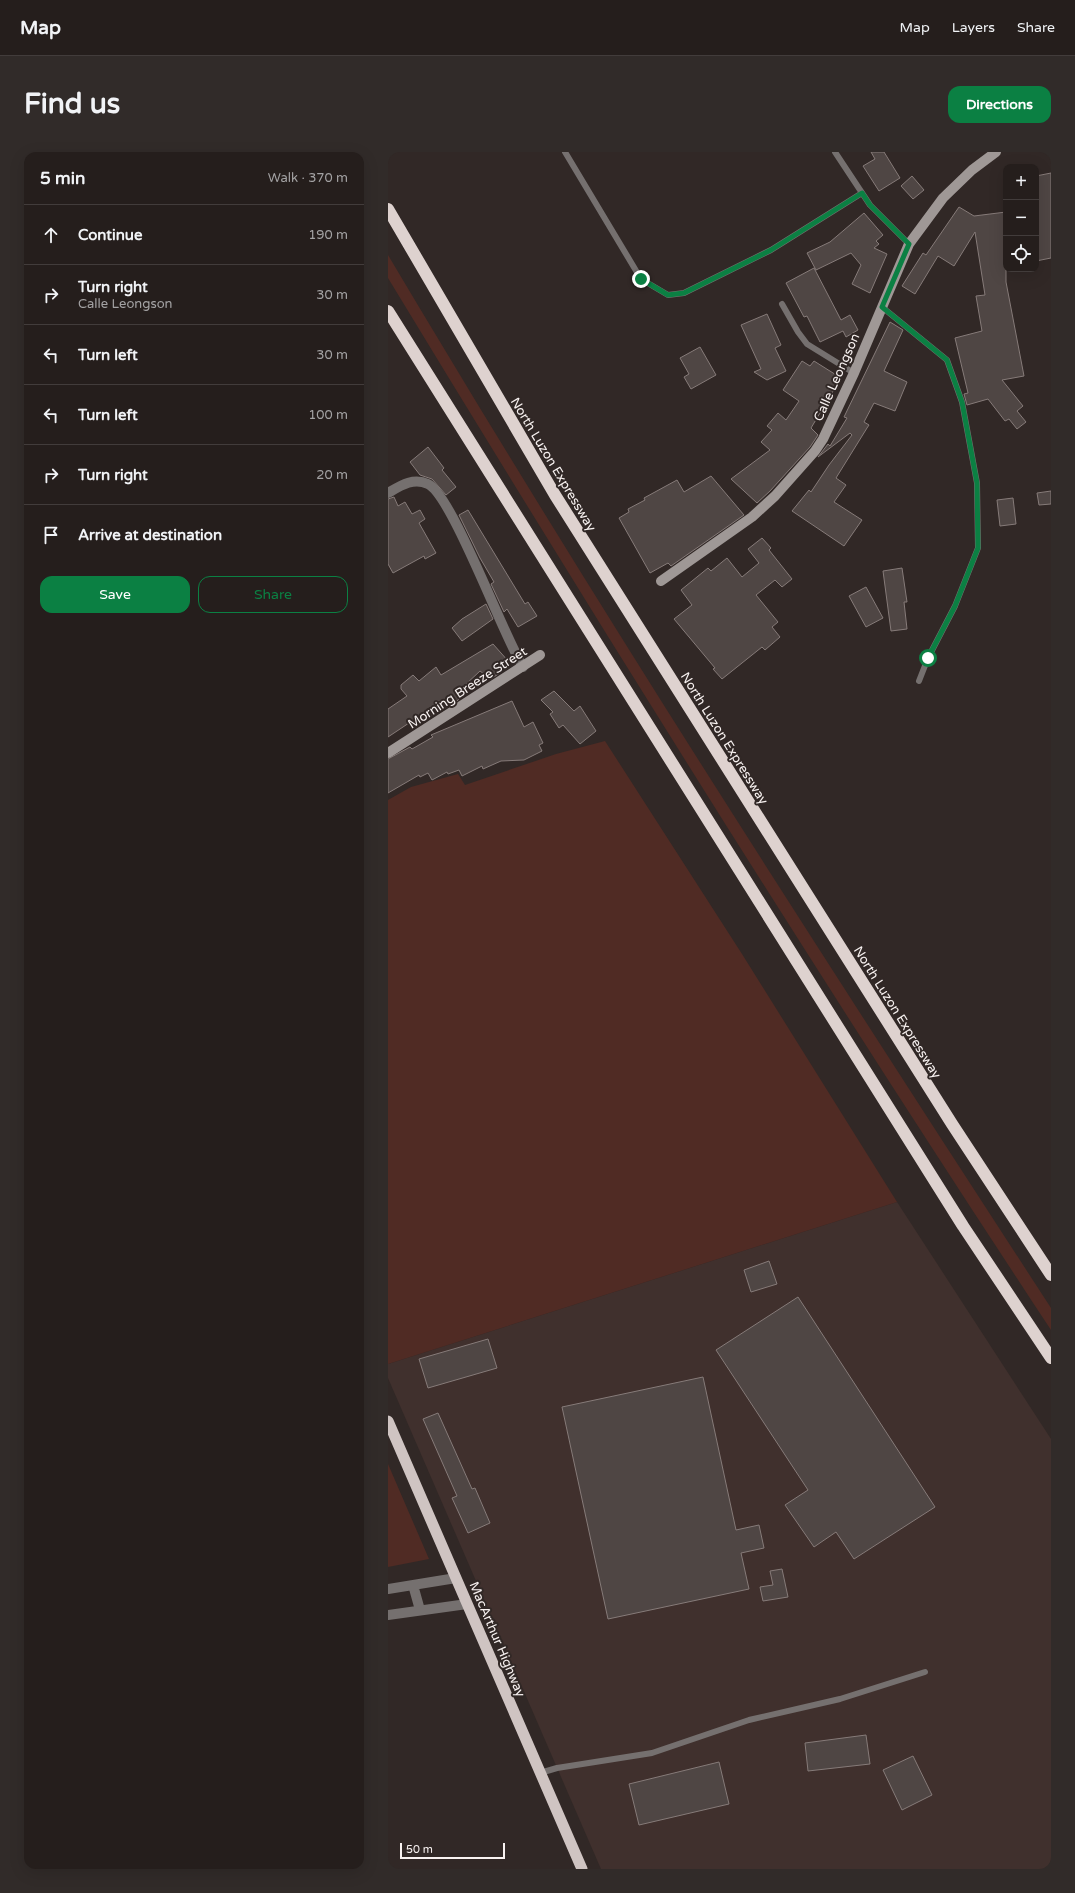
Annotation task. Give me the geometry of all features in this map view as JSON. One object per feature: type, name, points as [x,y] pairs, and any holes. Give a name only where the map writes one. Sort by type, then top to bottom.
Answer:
[{"type":"highway","name":"North Luzon Expressway","points":[[388,209],[554,495],[948,1117],[1051,1275]]},
{"type":"highway","points":[[388,311],[959,1219],[1051,1358]]},
{"type":"highway","name":"MacArthur Highway","points":[[388,1421],[582,1869]]},
{"type":"main road","name":"Calle Leongson","points":[[661,581],[752,517],[776,496],[815,451],[823,439],[854,373],[909,244],[944,198],[972,170],[996,152]]},
{"type":"main road","name":"Morning Breeze Street","points":[[388,753],[540,655]]},
{"type":"street","points":[[388,492],[411,481],[420,481],[432,486],[439,495],[465,543],[508,638],[523,667]]},
{"type":"street","points":[[388,1589],[456,1578]]},
{"type":"street","points":[[414,1585],[420,1610]]},
{"type":"street","points":[[388,1615],[467,1604]]},
{"type":"lane","points":[[566,152],[641,279],[668,295],[684,293],[771,250],[862,193]]},
{"type":"lane","points":[[835,152],[870,205],[909,244]]},
{"type":"lane","points":[[782,304],[798,332],[807,344],[854,373]]},
{"type":"lane","points":[[882,307],[947,360],[962,402],[977,483],[978,548],[955,606],[928,658],[918,681]]},
{"type":"lane","points":[[540,1773],[557,1768],[652,1753],[749,1720],[840,1700],[925,1672]]},
{"type":"shaded area","points":[[388,255],[549,521],[714,785],[1051,1308],[1051,1330],[881,1069],[550,543],[388,278]]},
{"type":"shaded area","points":[[605,741],[742,954],[897,1202],[388,1364],[388,800],[411,787],[458,774],[465,785],[556,754]]},
{"type":"shaded area","points":[[897,1202],[1051,1439],[1051,1869],[601,1869],[388,1378],[388,1364]]},
{"type":"shaded area","points":[[388,1464],[429,1559],[388,1567]]},
{"type":"building","points":[[871,152],[884,152],[900,178],[879,191],[863,166],[875,159]]},
{"type":"building","points":[[1051,173],[1051,258],[1039,260],[1039,200],[1039,175]]},
{"type":"building","points":[[912,176],[924,190],[913,199],[901,186]]},
{"type":"building","points":[[959,207],[974,216],[1003,212],[1003,272],[1006,272],[1006,282],[1024,376],[1002,380],[1023,406],[1017,411],[1026,422],[1017,429],[1009,419],[1005,421],[988,399],[967,405],[964,394],[968,393],[955,338],[982,331],[976,296],[985,295],[975,232],[954,266],[938,256],[915,294],[902,286],[923,253],[926,255]]},
{"type":"building","points":[[864,213],[883,235],[876,241],[879,244],[874,248],[887,254],[870,293],[852,284],[861,265],[851,253],[816,270],[807,253],[830,242]]},
{"type":"building","points":[[814,268],[841,320],[850,315],[858,330],[846,337],[843,331],[820,342],[807,316],[804,317],[786,283]]},
{"type":"building","points":[[767,314],[781,345],[775,348],[786,371],[767,380],[754,372],[761,369],[741,325]]},
{"type":"building","points":[[890,322],[903,330],[884,371],[907,382],[895,411],[874,403],[864,422],[869,425],[836,478],[846,485],[834,502],[862,520],[844,546],[792,511],[809,490],[811,492],[852,435],[850,433],[818,457],[828,444],[830,446],[847,418],[844,417]]},
{"type":"building","points":[[700,347],[716,375],[691,389],[684,377],[689,374],[680,358]]},
{"type":"building","points":[[802,361],[810,366],[814,361],[841,378],[811,428],[818,435],[810,447],[757,503],[731,479],[770,450],[761,442],[772,430],[767,426],[778,413],[786,420],[799,401],[783,390]]},
{"type":"building","points":[[428,447],[444,468],[442,470],[456,487],[446,495],[432,479],[420,475],[410,462]]},
{"type":"building","points":[[711,476],[744,515],[671,566],[668,563],[650,573],[619,518],[629,512],[628,509],[645,500],[644,498],[677,480],[684,492]]},
{"type":"building","points":[[1051,491],[1051,504],[1039,505],[1037,493]]},
{"type":"building","points":[[394,497],[398,506],[405,502],[412,514],[420,510],[425,519],[419,523],[436,553],[425,559],[424,556],[393,573],[388,564],[388,499]]},
{"type":"building","points":[[1013,498],[1016,524],[1000,526],[997,500]]},
{"type":"building","points":[[468,510],[525,604],[528,602],[537,616],[518,627],[507,609],[504,612],[491,584],[494,582],[480,558],[459,515]]},
{"type":"building","points":[[762,538],[771,548],[769,550],[792,579],[782,587],[775,580],[756,595],[778,622],[772,627],[780,637],[765,650],[762,647],[722,679],[713,669],[715,668],[674,619],[692,605],[681,590],[708,568],[711,571],[727,558],[742,577],[759,563],[748,549]]},
{"type":"building","points":[[902,568],[907,602],[904,602],[907,629],[891,631],[883,571]]},
{"type":"building","points":[[866,587],[883,618],[866,627],[849,596]]},
{"type":"building","points":[[486,604],[493,619],[462,641],[452,628],[462,619]]},
{"type":"building","points":[[493,644],[509,662],[499,671],[501,672],[491,679],[480,671],[464,686],[468,690],[456,702],[421,721],[418,717],[388,737],[388,709],[407,696],[401,689],[401,685],[413,675],[419,681],[436,667],[441,675]]},
{"type":"building","points":[[554,691],[574,711],[580,706],[596,731],[580,744],[563,725],[559,728],[550,714],[553,712],[541,700]]},
{"type":"building","points":[[512,701],[524,727],[533,722],[543,743],[539,745],[542,751],[524,760],[501,761],[483,769],[482,766],[462,776],[459,770],[448,774],[447,772],[432,780],[428,773],[420,777],[419,775],[388,793],[388,759],[410,747],[412,749],[433,737],[431,735]]},
{"type":"building","points":[[769,1261],[777,1284],[751,1292],[744,1270]]},
{"type":"building","points":[[798,1297],[935,1507],[854,1559],[836,1532],[814,1547],[785,1505],[808,1490],[716,1350]]},
{"type":"building","points":[[488,1339],[497,1368],[428,1388],[419,1359]]},
{"type":"building","points":[[703,1377],[736,1530],[759,1525],[764,1548],[741,1553],[749,1589],[608,1619],[562,1407]]},
{"type":"building","points":[[438,1413],[472,1489],[475,1488],[490,1523],[468,1533],[452,1498],[457,1496],[423,1419]]},
{"type":"building","points":[[782,1569],[788,1597],[763,1601],[760,1587],[773,1585],[770,1571]]},
{"type":"building","points":[[866,1735],[870,1764],[808,1771],[805,1743]]},
{"type":"building","points":[[913,1756],[932,1795],[902,1810],[883,1770]]},
{"type":"building","points":[[719,1762],[729,1804],[639,1825],[629,1784]]},
{"type":"route","points":[[641,279],[668,295],[684,293],[771,250],[862,193],[870,205],[909,244],[882,307],[947,360],[953,373],[962,402],[977,483],[978,548],[955,606],[928,658]]}]
